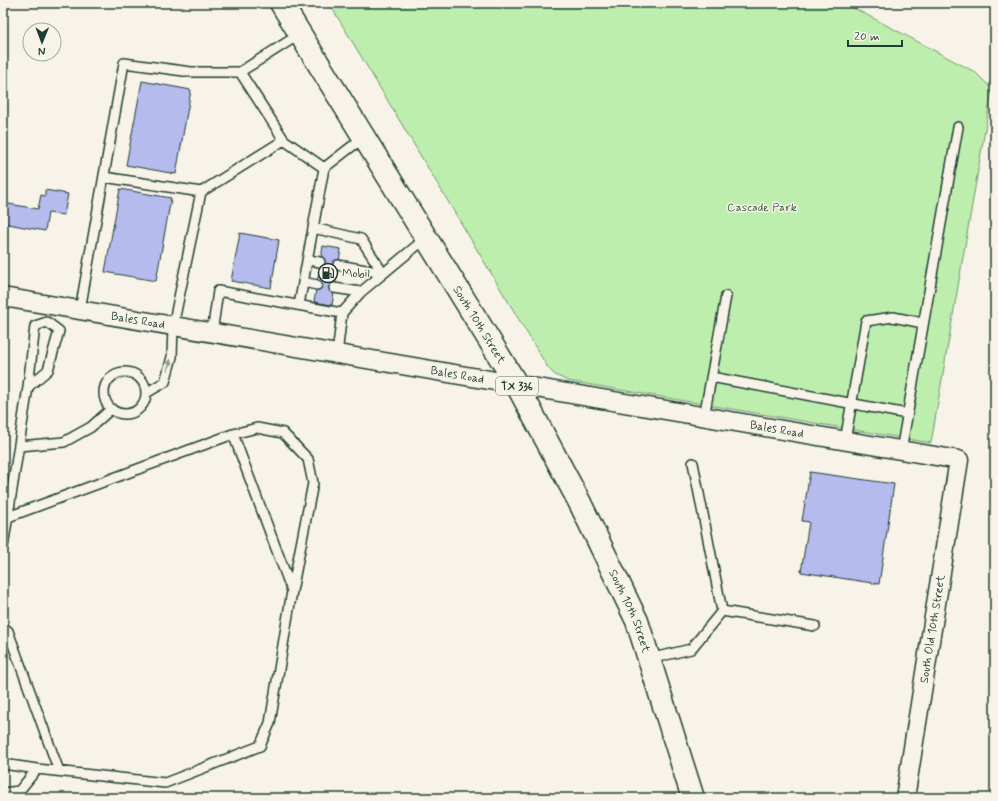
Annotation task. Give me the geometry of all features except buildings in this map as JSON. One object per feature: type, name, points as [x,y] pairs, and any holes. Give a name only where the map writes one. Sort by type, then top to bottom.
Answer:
[{"type":"main road","name":"South 10th Street","points":[[281,3],[517,386],[580,503],[637,621],[693,798]]},
{"type":"street","name":"Bales Road","points":[[3,297],[49,314],[80,310],[517,386],[959,460]]},
{"type":"street","name":"South Old 10th Street","points":[[906,798],[959,460]]},
{"type":"lane","points":[[80,310],[124,63],[191,72],[240,72],[300,34]]},
{"type":"lane","points":[[240,72],[284,140],[324,168]]},
{"type":"lane","points":[[901,450],[958,127]]},
{"type":"lane","points":[[299,305],[324,168],[364,137]]},
{"type":"lane","points":[[104,177],[201,192],[284,140]]},
{"type":"lane","points":[[146,393],[165,382],[172,357],[173,326],[201,192]]},
{"type":"lane","points":[[313,228],[361,239],[383,273]]},
{"type":"lane","points":[[337,354],[342,313],[361,292],[426,237]]},
{"type":"lane","points":[[307,260],[320,262]]},
{"type":"lane","points":[[338,265],[383,273]]},
{"type":"lane","points":[[303,282],[317,285]]},
{"type":"lane","points":[[334,288],[361,292]]},
{"type":"lane","points":[[212,333],[218,291],[342,313]]},
{"type":"lane","points":[[704,417],[726,296]]},
{"type":"lane","points":[[3,547],[20,446],[35,326],[49,314],[59,331],[48,370],[28,387]]},
{"type":"lane","points":[[844,441],[866,321],[893,317],[923,323]]},
{"type":"lane","points":[[123,373],[130,373],[142,380],[146,393],[142,406],[137,411],[130,414],[124,414],[111,409],[107,404],[105,397],[106,384],[116,375],[123,373]]},
{"type":"lane","points":[[711,377],[907,414]]},
{"type":"lane","points":[[20,446],[64,442],[91,427],[111,409]]},
{"type":"lane","points":[[3,764],[60,772],[165,783],[260,746],[270,723],[292,591],[313,483],[308,459],[282,434],[257,428],[233,434],[8,517]]},
{"type":"lane","points":[[233,434],[292,591]]},
{"type":"lane","points":[[649,659],[692,649],[722,611],[693,463]]},
{"type":"lane","points":[[722,611],[815,626]]},
{"type":"lane","points":[[3,627],[8,631],[60,772]]},
{"type":"lane","points":[[3,793],[19,791],[37,769]]},
{"type":"green space","name":"Cascade Park","points":[[329,3],[847,3],[850,6],[975,72],[992,89],[931,443],[568,381],[555,375],[548,368]]},
{"type":"place","name":"Mobil","points":[[328,273]]}]
